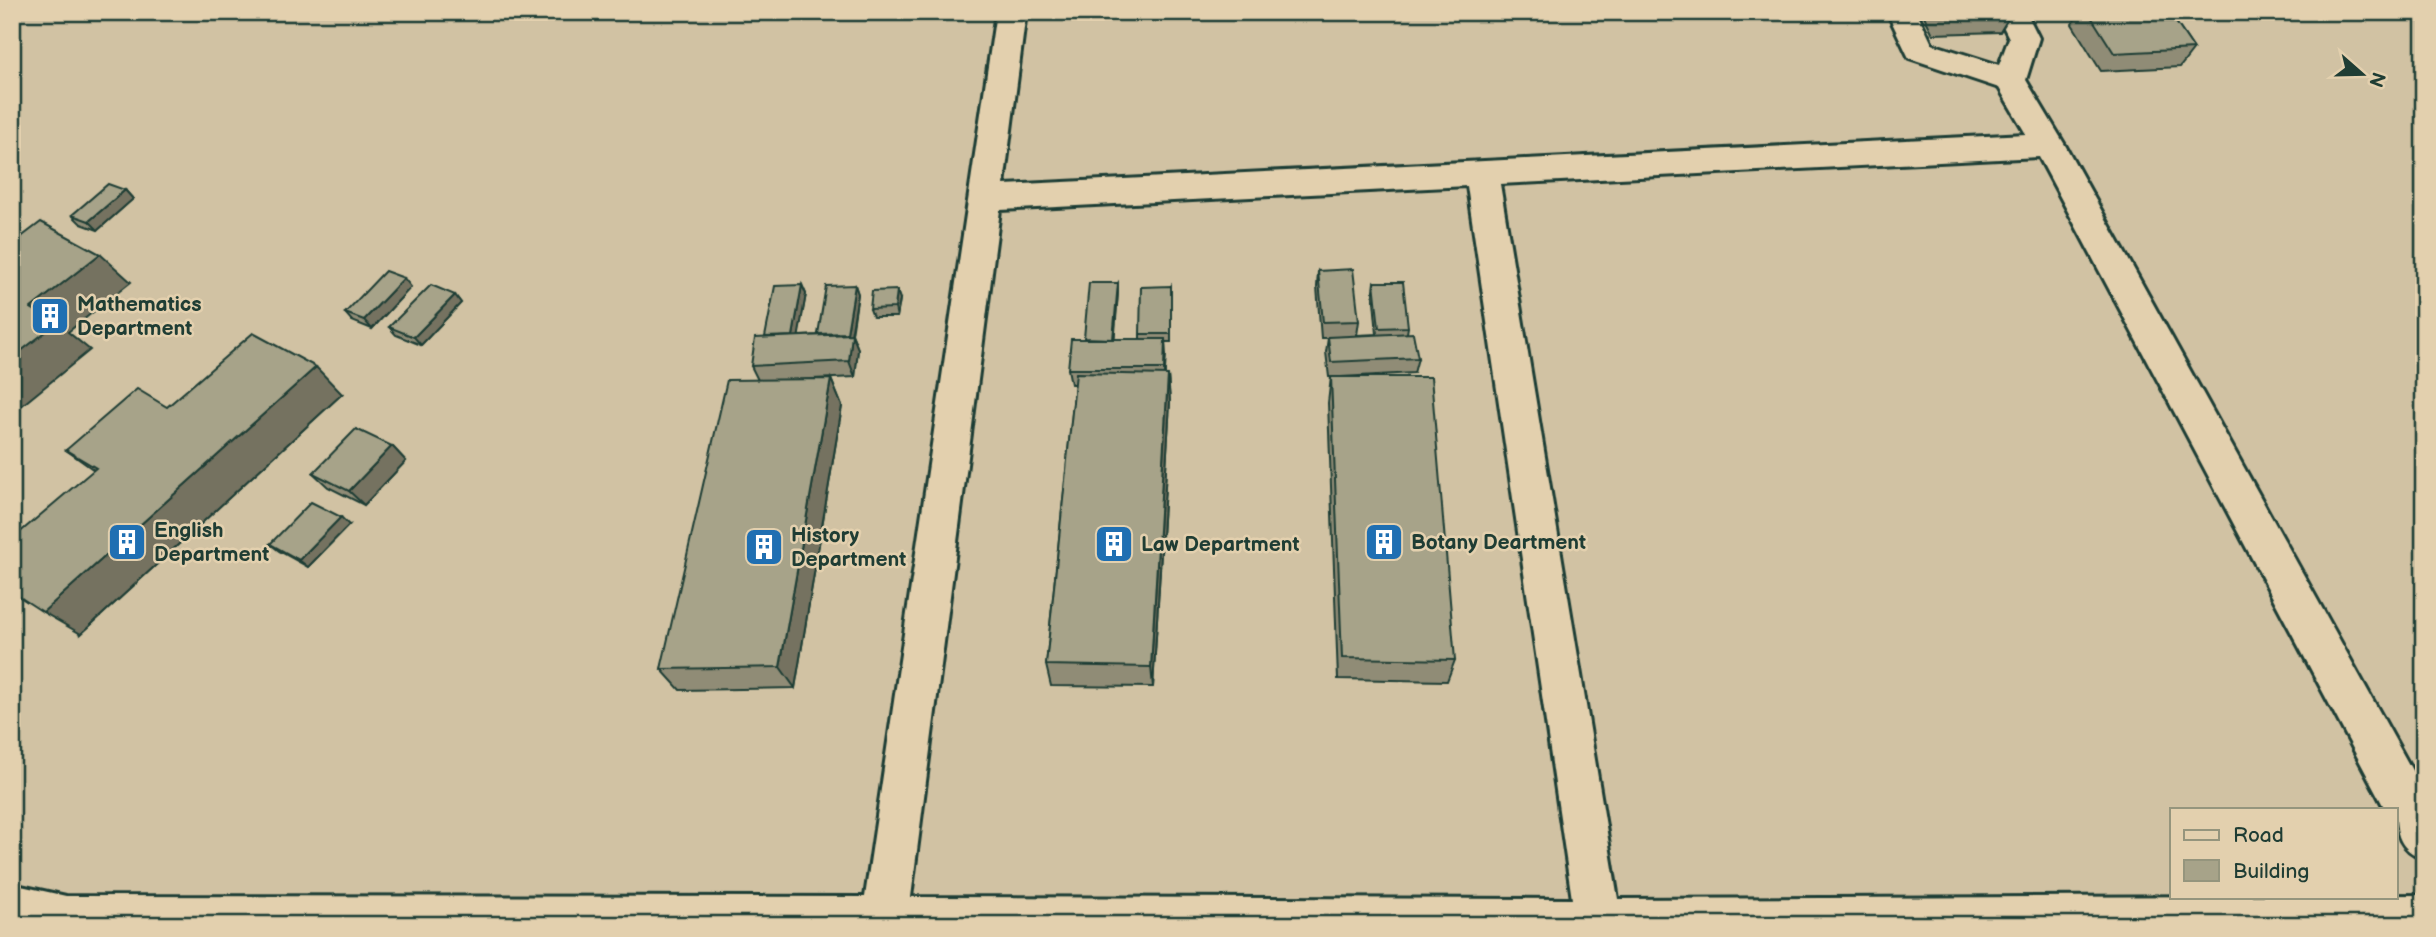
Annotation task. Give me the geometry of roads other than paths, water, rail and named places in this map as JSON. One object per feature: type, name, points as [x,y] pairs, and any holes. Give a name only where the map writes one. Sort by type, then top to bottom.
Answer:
[{"type":"street","points":[[885,920],[1011,12]]},
{"type":"street","points":[[1902,12],[1920,51],[2010,80],[2049,145],[2424,837]]},
{"type":"street","points":[[2010,80],[2024,38],[2011,12]]},
{"type":"street","points":[[985,198],[2049,145]]},
{"type":"street","points":[[1482,173],[1599,922]]},
{"type":"street","points":[[12,907],[66,919],[1599,922],[2424,918]]},
{"type":"place","name":"Mathematics Department","points":[[50,316]]},
{"type":"place","name":"English Department","points":[[127,542]]},
{"type":"place","name":"Botany Deartment","points":[[1384,542]]},
{"type":"place","name":"Law Department","points":[[1114,544]]},
{"type":"place","name":"History Department","points":[[764,547]]}]
